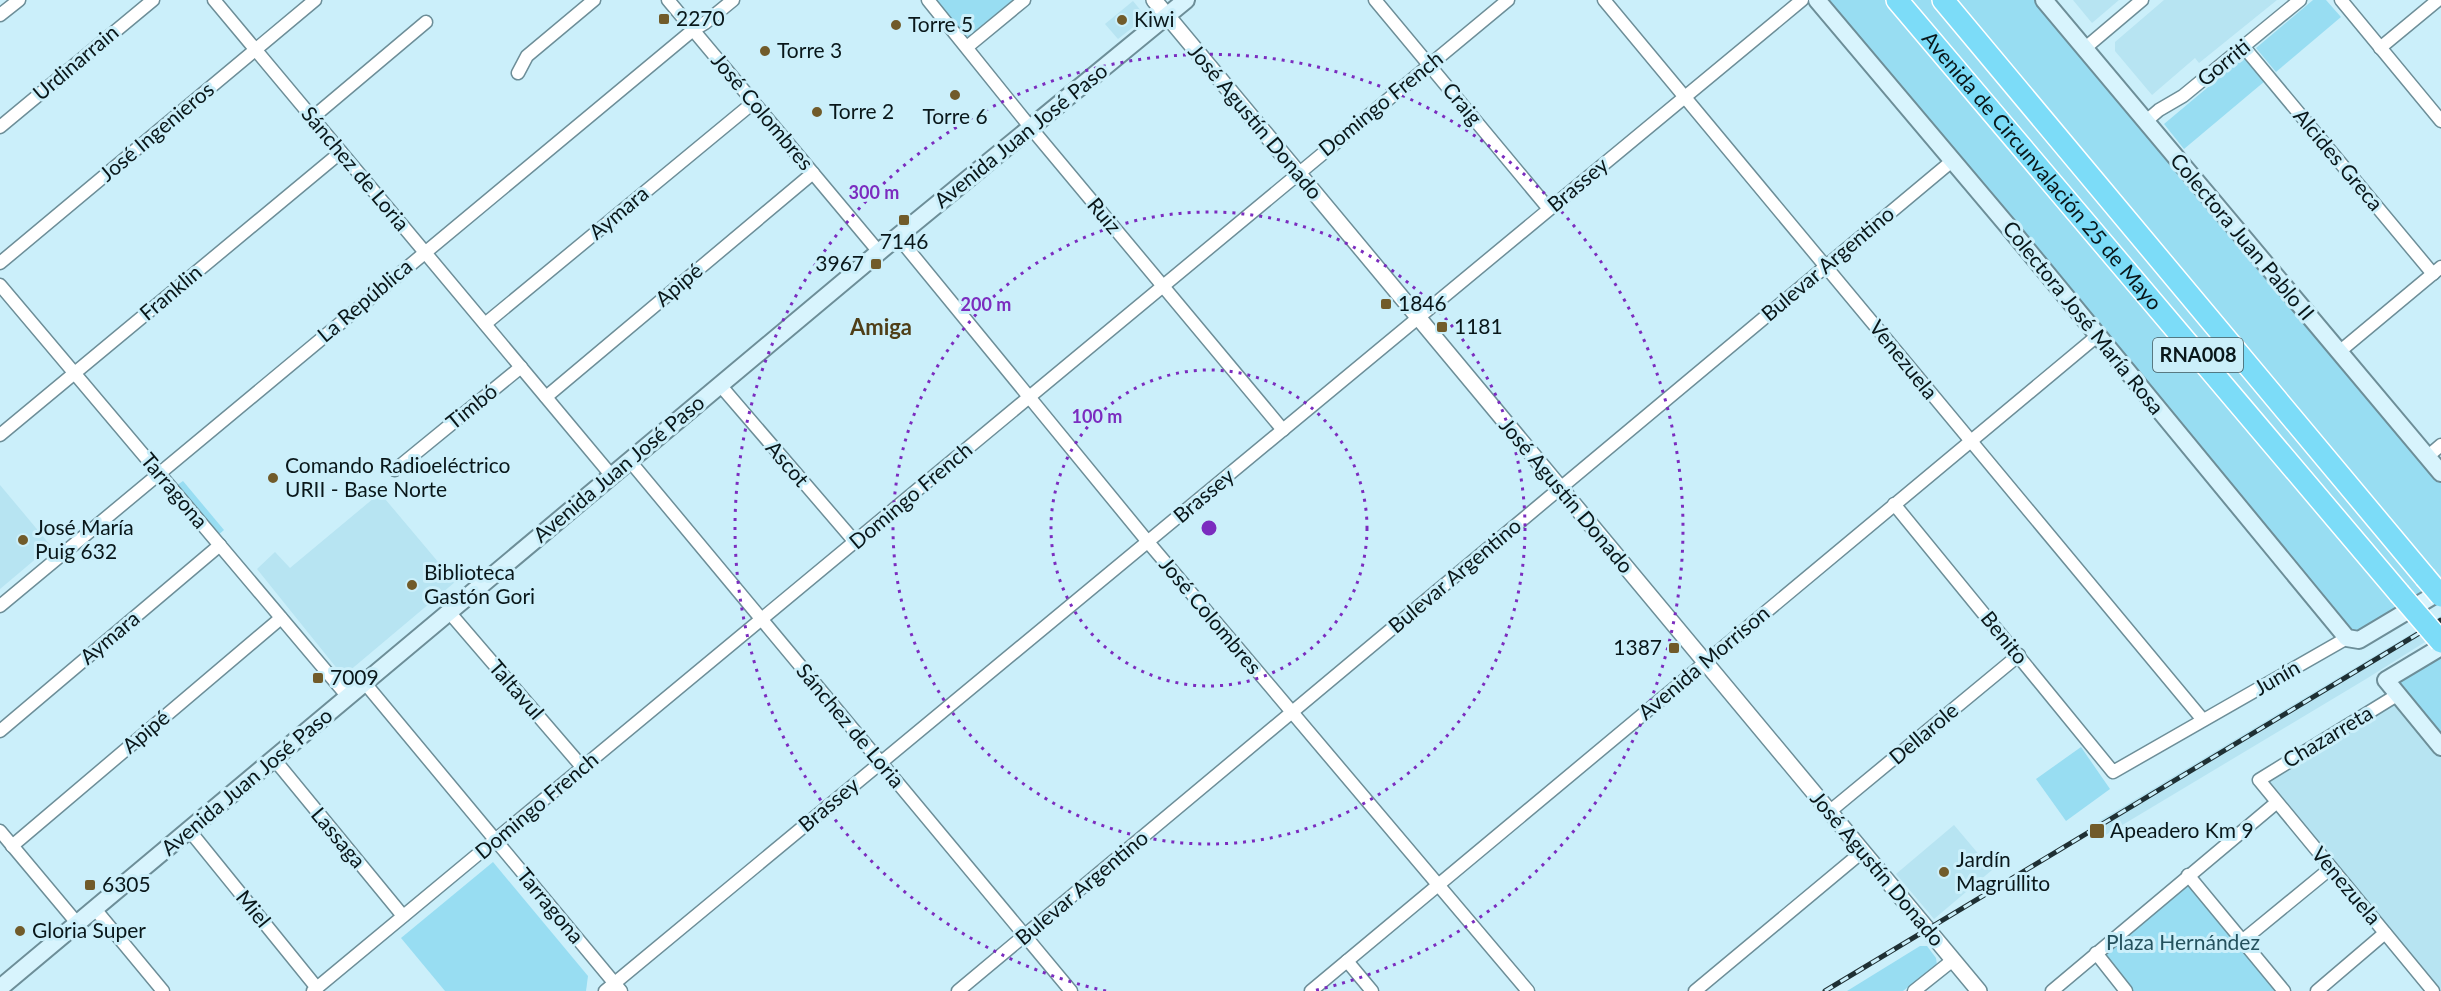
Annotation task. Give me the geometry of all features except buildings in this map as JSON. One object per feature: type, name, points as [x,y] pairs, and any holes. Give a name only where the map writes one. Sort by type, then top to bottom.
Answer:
[{"type":"highway","name":"Avenida de Circunvalación 25 de Mayo","points":[[1895,0],[2441,642]]},
{"type":"highway","name":"Avenida de Circunvalación 25 de Mayo","points":[[1943,0],[2441,596]]},
{"type":"highway","points":[[1950,0],[1978,42]]},
{"type":"main road","name":"Avenida Juan José Paso","points":[[0,988],[629,460],[1186,0]]},
{"type":"main road","name":"Colectora José María Rosa","points":[[1817,0],[2347,638]]},
{"type":"main road","name":"Colectora Juan Pablo II","points":[[2044,0],[2441,473]]},
{"type":"main road","name":"Junín","points":[[2347,638],[2360,640],[2441,591]]},
{"type":"main road","name":"Chazarreta","points":[[2397,695],[2386,680],[2441,647]]},
{"type":"main road","points":[[2397,695],[2441,747]]},
{"type":"street","points":[[0,15],[19,0]]},
{"type":"street","name":"Urdinarrain","points":[[0,127],[153,0]]},
{"type":"street","name":"Sánchez de Loria","points":[[214,0],[611,476]]},
{"type":"street","name":"José Ingenieros","points":[[0,263],[315,0]]},
{"type":"street","points":[[518,73],[527,56],[594,0]]},
{"type":"street","name":"José Colombres","points":[[668,0],[879,252]]},
{"type":"street","name":"La República","points":[[0,606],[693,30],[733,0]]},
{"type":"street","name":"Ruiz","points":[[928,0],[1162,287],[1283,430]]},
{"type":"street","points":[[967,47],[1024,0]]},
{"type":"street","name":"José Agustín Donado","points":[[1154,0],[1979,991]]},
{"type":"street","name":"Craig","points":[[1376,0],[1549,209]]},
{"type":"street","name":"Domingo French","points":[[315,990],[1508,0]]},
{"type":"street","name":"Venezuela","points":[[1604,0],[2203,720]]},
{"type":"street","name":"Brassey","points":[[614,988],[1417,317],[1802,0]]},
{"type":"street","points":[[2084,49],[2142,0]]},
{"type":"street","name":"Gorriti","points":[[2145,122],[2159,110],[2183,96],[2300,0]]},
{"type":"street","points":[[2340,0],[2441,121]]},
{"type":"street","points":[[2380,48],[2438,0]]},
{"type":"street","points":[[312,118],[426,22]]},
{"type":"street","name":"Alcides Greca","points":[[2243,46],[2437,271]]},
{"type":"street","name":"Aymara","points":[[485,324],[754,102]]},
{"type":"street","name":"Franklin","points":[[0,435],[341,152]]},
{"type":"street","name":"Bulevar Argentino","points":[[958,991],[1952,161]]},
{"type":"street","name":"Apipé","points":[[546,397],[813,173]]},
{"type":"street","name":"José Colombres","points":[[898,237],[1148,542],[1528,991]]},
{"type":"street","points":[[2339,352],[2437,271]]},
{"type":"street","name":"Tarragona","points":[[0,285],[348,697]]},
{"type":"street","name":"Avenida Morrison","points":[[1311,991],[2097,336]]},
{"type":"street","name":"Timbó","points":[[395,470],[521,367]]},
{"type":"street","name":"Ascot","points":[[720,385],[855,542]]},
{"type":"street","points":[[2427,457],[2441,445]]},
{"type":"street","name":"Sánchez de Loria","points":[[629,460],[1071,991]]},
{"type":"street","name":"Benito","points":[[1894,504],[2114,772]]},
{"type":"street","name":"Aymara","points":[[0,731],[220,545]]},
{"type":"street","name":"Taltavul","points":[[449,612],[583,768]]},
{"type":"street","name":"Apipé","points":[[12,846],[281,618]]},
{"type":"street","name":"Junín","points":[[2114,772],[2347,638]]},
{"type":"street","name":"Dellarole","points":[[1829,812],[2019,656]]},
{"type":"street","name":"Tarragona","points":[[364,682],[614,988]]},
{"type":"street","name":"Chazarreta","points":[[2259,780],[2397,695]]},
{"type":"street","name":"Lassaga","points":[[274,759],[403,916]]},
{"type":"street","name":"Venezuela","points":[[2259,780],[2433,991]]},
{"type":"street","points":[[2052,991],[2188,875],[2277,803]]},
{"type":"street","name":"Miel","points":[[189,830],[315,990]]},
{"type":"street","points":[[0,831],[77,923]]},
{"type":"street","points":[[1695,991],[1862,852]]},
{"type":"street","points":[[2242,941],[2331,868]]},
{"type":"street","points":[[2188,875],[2284,991]]},
{"type":"street","points":[[95,909],[163,991]]},
{"type":"street","points":[[2317,991],[2385,933]]},
{"type":"street","points":[[2096,953],[2126,991]]},
{"type":"street","points":[[1914,991],[1953,960]]},
{"type":"street","points":[[1347,961],[1372,991]]},
{"type":"shaded area","points":[[2073,0],[2119,0],[2092,23]]},
{"type":"shaded area","points":[[2164,0],[2277,0],[2199,63],[2195,58],[2152,95],[2115,51],[2115,42]]},
{"type":"shaded area","points":[[1133,1],[1146,17],[1118,39],[1105,24]]},
{"type":"shaded area","name":"José María Puig 632","points":[[0,485],[51,546],[0,589]]},
{"type":"shaded area","points":[[380,493],[455,582],[348,672],[339,671],[257,569],[275,552],[290,568]]},
{"type":"shaded area","points":[[2441,616],[2441,632],[2099,839],[2091,826]]},
{"type":"shaded area","points":[[2397,695],[2441,747],[2441,991],[2433,991],[2259,780]]},
{"type":"shaded area","name":"Jardín Magrullito","points":[[1954,825],[1992,870],[1934,919],[1896,874]]},
{"type":"green space","points":[[933,0],[1019,0],[978,34],[968,37],[958,31]]},
{"type":"green space","points":[[1817,0],[2044,0],[2441,473],[2441,591],[2359,640]]},
{"type":"green space","points":[[2313,0],[2326,0],[2341,17],[2276,72],[2256,48]]},
{"type":"green space","points":[[2244,57],[2265,81],[2184,149],[2164,124]]},
{"type":"green space","points":[[183,481],[224,530],[218,535],[176,486]]},
{"type":"green space","points":[[2441,647],[2441,747],[2386,680]]},
{"type":"green space","points":[[2081,747],[2110,789],[2066,821],[2036,779]]},
{"type":"green space","points":[[493,862],[588,976],[586,991],[445,991],[401,938]]},
{"type":"green space","name":"Plaza Hernández","points":[[2188,875],[2284,991],[2126,991],[2096,953]]},
{"type":"green space","points":[[1920,946],[1927,946],[1936,958],[1937,965],[1903,991],[1847,991]]},
{"type":"railway","points":[[1825,991],[2441,620]]},
{"type":"place","name":"2270","points":[[664,19]]},
{"type":"place","name":"Kiwi","points":[[1122,20]]},
{"type":"place","name":"Torre 5","points":[[896,25]]},
{"type":"place","name":"Torre 3","points":[[765,51]]},
{"type":"place","name":"Torre 6","points":[[955,95]]},
{"type":"place","name":"Torre 2","points":[[817,112]]},
{"type":"place","name":"7146","points":[[904,220]]},
{"type":"place","name":"3967","points":[[876,264]]},
{"type":"place","name":"1846","points":[[1386,304]]},
{"type":"place","name":"1181","points":[[1442,327]]},
{"type":"place","name":"Comando Radioeléctrico URII - Base Norte","points":[[273,478]]},
{"type":"place","name":"José María Puig 632","points":[[23,540]]},
{"type":"place","name":"Biblioteca Gastón Gori","points":[[412,585]]},
{"type":"place","name":"1387","points":[[1674,648]]},
{"type":"place","name":"7009","points":[[318,678]]},
{"type":"place","name":"Apeadero Km 9","points":[[2097,831]]},
{"type":"place","name":"Jardín Magrullito","points":[[1944,872]]},
{"type":"place","name":"6305","points":[[90,885]]},
{"type":"place","name":"Gloria Super","points":[[20,931]]},
{"type":"district","name":"Amiga","points":[[881,327]]}]
